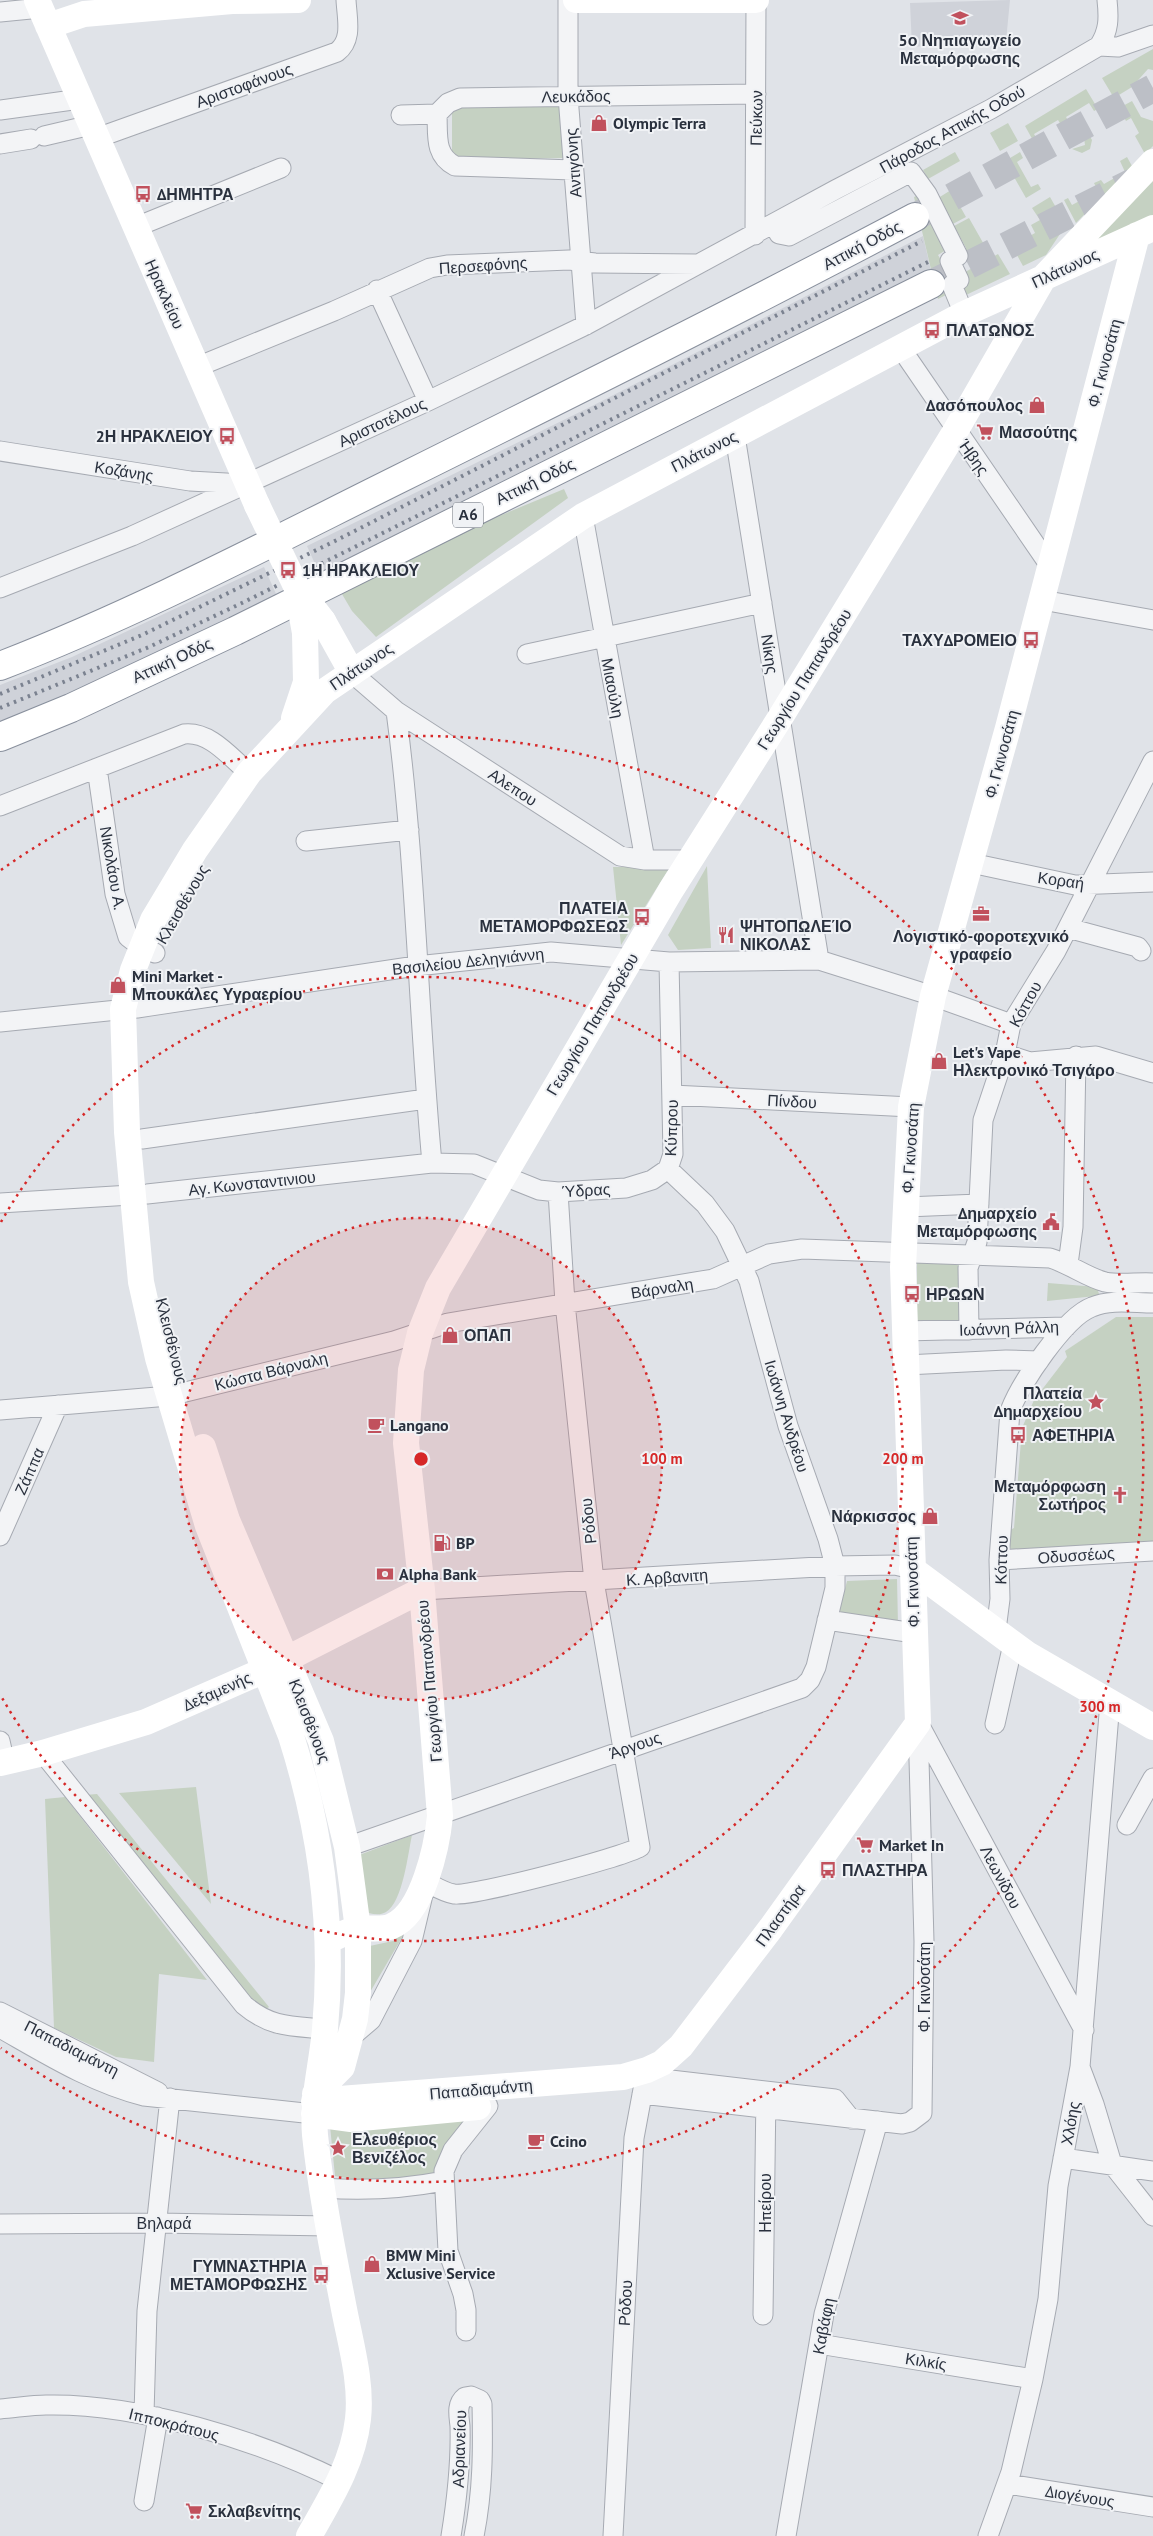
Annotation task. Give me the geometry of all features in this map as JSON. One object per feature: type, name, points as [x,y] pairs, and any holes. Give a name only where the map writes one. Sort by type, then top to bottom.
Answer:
[{"type":"highway","name":"Αττική Οδός","points":[[0,666],[208,574],[790,284],[915,217]]},
{"type":"highway","name":"Αττική Οδός","points":[[0,737],[72,708],[235,631],[931,284]]},
{"type":"street","points":[[0,12],[42,11],[84,14],[232,1],[298,0]]},
{"type":"street","name":"Αριστοφάνους","points":[[0,144],[38,137],[94,131],[337,52],[345,46],[348,39],[346,0]]},
{"type":"street","name":"Αντιγόνης","points":[[568,0],[568,96],[586,325]]},
{"type":"street","points":[[576,0],[756,1]]},
{"type":"street","points":[[1098,46],[1104,38],[1109,22],[1107,0]]},
{"type":"street","name":"Πεύκων","points":[[755,235],[756,1]]},
{"type":"street","name":"Ηρακλείου","points":[[42,11],[253,494],[314,627]]},
{"type":"street","name":"Πάροδος Αττικής Οδού","points":[[755,235],[835,190],[874,172],[991,109],[1098,46],[1118,47],[1153,35]]},
{"type":"street","name":"Λευκάδος","points":[[438,114],[448,103],[460,98],[756,94]]},
{"type":"street","points":[[0,110],[80,99]]},
{"type":"street","points":[[401,115],[438,114],[438,146],[441,156],[455,166],[573,170]]},
{"type":"street","name":"Γεωργίου Παπανδρέου","points":[[328,1940],[358,1929],[385,1928],[400,1922],[426,1882],[437,1843],[440,1816],[422,1590],[406,1443],[411,1370],[420,1333],[438,1288],[503,1174],[689,860],[780,718],[956,430],[1044,277],[1153,162]]},
{"type":"street","points":[[136,227],[280,168]]},
{"type":"street","points":[[774,224],[779,234],[789,236],[911,172],[927,194],[958,256],[950,261],[960,280],[952,285],[964,314]]},
{"type":"street","name":"Πλάτωνος","points":[[288,730],[325,691],[583,516],[964,314],[1145,231]]},
{"type":"street","name":"Φ. Γκινοσάτη","points":[[918,2118],[922,2113],[923,2105],[924,1970],[903,1253],[911,1107],[933,996],[971,863],[1050,566],[1145,231]]},
{"type":"street","name":"Αριστοτέλους","points":[[0,588],[132,536],[253,494],[428,401],[586,325],[755,235]]},
{"type":"street","name":"Περσεφόνης","points":[[197,367],[334,311],[377,290],[430,268],[447,265],[580,260],[595,263],[698,264]]},
{"type":"street","points":[[377,290],[428,401]]},
{"type":"street","name":"Ήβης","points":[[900,347],[1050,566]]},
{"type":"street","name":"Νίκης","points":[[735,436],[819,960]]},
{"type":"street","name":"Κοζάνης","points":[[0,452],[190,482],[253,494]]},
{"type":"street","name":"Μιαούλη","points":[[583,516],[645,860]]},
{"type":"street","points":[[1042,600],[1153,620]]},
{"type":"street","points":[[527,654],[762,603]]},
{"type":"street","points":[[314,627],[352,673]]},
{"type":"street","points":[[288,730],[298,710],[306,682],[314,627]]},
{"type":"street","name":"Αλεπου","points":[[352,673],[396,711],[620,856],[645,860],[689,860]]},
{"type":"street","name":"Κλεισθένους","points":[[140,1195],[142,1139],[127,989],[148,950],[182,901],[214,849],[261,784],[334,704],[352,673]]},
{"type":"street","points":[[396,711],[409,830],[416,966],[432,1163]]},
{"type":"street","name":"Κλεισθένους","points":[[148,950],[154,920],[195,850],[249,773],[288,730]]},
{"type":"street","points":[[0,806],[184,734],[195,733],[208,738],[249,773]]},
{"type":"street","name":"Κόττου","points":[[969,1330],[968,1268],[977,1242],[983,1120],[1005,1054],[1011,1024],[1068,928],[1153,761]]},
{"type":"street","name":"Νικολάου Α.","points":[[97,768],[115,894],[128,937],[148,950]]},
{"type":"street","points":[[306,842],[409,830]]},
{"type":"street","name":"Κοραή","points":[[971,863],[1074,884],[1153,882]]},
{"type":"street","points":[[1068,928],[1138,947],[1141,951]]},
{"type":"street","name":"Βασιλείου Δεληγιάννη","points":[[0,1022],[130,1009],[416,966],[551,952],[669,962],[819,960],[933,996],[1011,1024]]},
{"type":"street","name":"Κύπρου","points":[[669,962],[673,1154],[668,1169],[704,1204],[725,1231],[741,1266]]},
{"type":"street","name":"Κλεισθένους","points":[[130,1009],[126,1132],[157,1282],[177,1394],[217,1523],[276,1665],[321,1741],[347,1847],[358,1929],[358,1993],[350,2038],[342,2067],[314,2103]]},
{"type":"street","points":[[1005,1054],[1030,1062],[1076,1056],[1096,1056],[1153,1073]]},
{"type":"street","points":[[1068,1264],[1074,1227],[1076,1056]]},
{"type":"street","name":"Πίνδου","points":[[672,1095],[911,1107]]},
{"type":"street","points":[[142,1139],[426,1099]]},
{"type":"street","name":"Αγ. Κωνσταντινιου","points":[[0,1202],[140,1195],[432,1163],[474,1164],[503,1174]]},
{"type":"street","name":"Ύδρας","points":[[503,1174],[539,1190],[558,1192],[626,1188],[652,1180],[668,1169]]},
{"type":"street","name":"Ρόδου","points":[[426,1882],[454,1894],[493,1889],[616,1856],[640,1846],[621,1749],[594,1581],[565,1302],[558,1192]]},
{"type":"street","points":[[906,1207],[979,1204]]},
{"type":"street","name":"Βάρναλη","points":[[420,1333],[448,1323],[712,1279],[769,1254],[802,1249],[903,1253]]},
{"type":"street","points":[[903,1253],[1050,1258],[1068,1264],[1084,1274],[1106,1282],[1153,1282]]},
{"type":"street","name":"Ιωάννη Ανδρέου","points":[[741,1266],[749,1281],[788,1426],[828,1539],[835,1566]]},
{"type":"street","points":[[1106,1282],[1106,1302]]},
{"type":"street","name":"Ιωάννη Ράλλη","points":[[904,1331],[1066,1327],[1090,1307],[1106,1302],[1153,1303]]},
{"type":"street","name":"Κόττου","points":[[995,1724],[1005,1637],[1000,1600],[1000,1560],[1010,1411],[1014,1399],[1039,1361],[1066,1327]]},
{"type":"street","name":"Κώστα Βάρναλη","points":[[0,1410],[177,1394],[420,1333]]},
{"type":"street","points":[[906,1365],[1006,1360],[1039,1361]]},
{"type":"street","name":"Ζάππα","points":[[0,1536],[58,1405]]},
{"type":"street","name":"Οδυσσέως","points":[[1000,1560],[1153,1551]]},
{"type":"street","name":"Κ. Αρβανιτη","points":[[422,1590],[835,1566],[895,1564],[912,1568]]},
{"type":"street","name":"Άργους","points":[[347,1847],[440,1816],[621,1749],[802,1688],[810,1680],[816,1667],[835,1588],[835,1566]]},
{"type":"street","points":[[912,1568],[1005,1637],[1153,1727]]},
{"type":"street","name":"Δεξαμενής","points":[[2,1756],[43,1753],[146,1722],[276,1665],[422,1590]]},
{"type":"street","points":[[827,1620],[914,1633]]},
{"type":"street","name":"Κλεισθένους","points":[[276,1665],[302,1771],[321,1866],[328,1940],[325,2029],[314,2103]]},
{"type":"street","name":"Χλόης","points":[[988,2536],[1008,2484],[1033,2379],[1048,2299],[1058,2186],[1080,2068],[1084,2030],[1110,1702]]},
{"type":"street","name":"Λεωνίδου","points":[[918,1723],[1084,2030]]},
{"type":"street","name":"Πλαστήρα","points":[[645,2080],[671,2057],[686,2040],[771,1928],[918,1723]]},
{"type":"street","points":[[43,1753],[244,2005],[259,2017],[279,2025],[325,2029]]},
{"type":"street","points":[[1127,1826],[1153,1778]]},
{"type":"street","points":[[350,2038],[371,2020],[412,1940],[426,1882]]},
{"type":"street","name":"Παπαδιαμάντη","points":[[0,2012],[170,2098]]},
{"type":"street","name":"Παπαδιαμάντη","points":[[0,2028],[74,2069],[122,2091],[144,2096],[170,2098],[314,2103],[351,2118],[623,2077],[766,2100],[834,2099],[851,2119],[902,2124],[918,2118]]},
{"type":"street","points":[[1080,2068],[1094,2104],[1112,2164],[1153,2216]]},
{"type":"street","name":"Ρόδου","points":[[613,2536],[634,2138],[645,2080]]},
{"type":"street","points":[[466,2331],[466,2310],[463,2294],[448,2252],[444,2171],[453,2150],[496,2097]]},
{"type":"street","points":[[144,2501],[151,2416],[148,2311],[170,2098]]},
{"type":"street","name":"Ηπείρου","points":[[763,2315],[766,2100]]},
{"type":"street","points":[[308,2536],[340,2481],[355,2436],[358,2396],[356,2374],[316,2147],[314,2103]]},
{"type":"street","name":"Καβάφη","points":[[786,2536],[824,2314],[878,2121]]},
{"type":"street","points":[[1063,2158],[1153,2171]]},
{"type":"street","points":[[323,2188],[354,2190],[406,2188],[444,2181]]},
{"type":"street","name":"Βηλαρά","points":[[0,2224],[158,2223],[329,2226]]},
{"type":"street","name":"Κιλκίς","points":[[819,2344],[1033,2379]]},
{"type":"street","name":"Αδριανείου","points":[[450,2536],[457,2496],[461,2446],[459,2404],[464,2397],[471,2396],[480,2400],[482,2404],[483,2446],[483,2487],[474,2536]]},
{"type":"street","name":"Ιπποκράτους","points":[[0,2409],[46,2404],[100,2407],[151,2416],[249,2443],[340,2481]]},
{"type":"street","points":[[461,2446],[483,2446]]},
{"type":"street","name":"Διογένους","points":[[1008,2484],[1153,2507]]},
{"type":"shaded area","name":"5ο Νηπιαγωγείο Μεταμόρφωσης","points":[[1010,0],[1006,41],[912,47],[910,3]]},
{"type":"shaded area","points":[[923,236],[931,271],[320,575],[307,546],[592,406]]},
{"type":"shaded area","points":[[264,567],[277,596],[74,693],[0,723],[0,685],[72,657]]},
{"type":"green space","points":[[1153,49],[1153,70],[1148,69],[1132,87],[1114,98],[1102,78]]},
{"type":"green space","points":[[1086,89],[1098,109],[1094,111],[1089,103],[1066,117],[1070,124],[1063,128],[1058,120],[1034,134],[1039,142],[1035,144],[1025,126]]},
{"type":"green space","points":[[1132,101],[1141,117],[1153,121],[1153,146],[1145,154],[1135,136],[1139,133],[1131,118],[1126,121],[1119,108]]},
{"type":"green space","points":[[562,105],[563,158],[452,160],[452,107]]},
{"type":"green space","points":[[1008,123],[1018,141],[1000,151],[990,133]]},
{"type":"green space","points":[[1079,131],[1088,133],[1092,140],[1090,149],[1082,153],[1072,149],[1085,145],[1084,138],[1080,136],[1070,146],[1072,135]]},
{"type":"green space","points":[[955,152],[960,161],[928,179],[923,170]]},
{"type":"green space","points":[[1020,152],[1023,158],[1017,162],[1031,187],[1038,184],[1041,189],[1026,198],[1005,161]]},
{"type":"green space","points":[[1127,157],[1132,166],[1076,223],[1064,200],[1068,198],[1072,205],[1098,191],[1094,183],[1101,180],[1104,184],[1125,172],[1120,161]]},
{"type":"green space","points":[[1153,180],[1153,219],[1099,242],[1096,238]]},
{"type":"green space","points":[[951,190],[966,217],[949,226],[935,200]]},
{"type":"green space","points":[[920,194],[946,250],[938,255],[952,278],[948,294],[938,299],[914,197]]},
{"type":"green space","points":[[1050,197],[1066,225],[1046,255],[1023,266],[1012,246],[1035,233],[1031,225],[1040,220],[1032,208]]},
{"type":"green space","points":[[969,218],[986,248],[962,261],[958,253],[966,248],[954,226]]},
{"type":"green space","points":[[998,254],[1010,274],[966,295],[956,277]]},
{"type":"green space","points":[[564,489],[568,498],[376,637],[352,611],[339,589],[475,526]]},
{"type":"green space","points":[[707,866],[711,948],[678,950],[668,935]]},
{"type":"green space","points":[[613,867],[670,867],[621,945]]},
{"type":"green space","points":[[917,1261],[961,1261],[961,1323],[917,1323]]},
{"type":"green space","points":[[1048,1283],[1097,1287],[1099,1294],[1096,1296],[1047,1301]]},
{"type":"green space","points":[[1116,1317],[1153,1317],[1153,1542],[1012,1550],[1008,1546],[1010,1530],[1014,1528],[1022,1428],[1034,1400],[1067,1357],[1065,1351]]},
{"type":"green space","points":[[897,1579],[898,1625],[838,1616],[847,1581]]},
{"type":"green space","points":[[196,1787],[211,1904],[119,1793]]},
{"type":"green space","points":[[97,1794],[269,2007],[261,2013],[85,1795]]},
{"type":"green space","points":[[65,1797],[207,1980],[159,1974],[154,2062],[116,2057],[54,2028],[45,1799]]},
{"type":"green space","points":[[412,1835],[401,1888],[392,1907],[380,1914],[360,1910],[354,1857]]},
{"type":"green space","points":[[407,1929],[366,1999],[365,1947],[393,1941]]},
{"type":"green space","points":[[467,2117],[438,2176],[374,2183],[335,2176],[330,2126]]},
{"type":"tunnel","points":[[915,217],[1153,88]]},
{"type":"tunnel","points":[[931,284],[1133,182]]},
{"type":"railway","points":[[0,694],[142,635],[337,540],[922,241]]},
{"type":"railway","points":[[0,708],[149,647],[244,602],[928,262]]},
{"type":"place","name":"5ο Νηπιαγωγείο Μεταμόρφωσης","points":[[960,18]]},
{"type":"place","name":"Olympic Terra","points":[[599,123]]},
{"type":"place","name":"ΔΗΜΗΤΡΑ","points":[[143,194]]},
{"type":"place","name":"ΠΛΑΤΩΝΟΣ","points":[[932,330]]},
{"type":"place","name":"Δασόπουλος","points":[[1037,405]]},
{"type":"place","name":"Μασούτης","points":[[985,432]]},
{"type":"place","name":"2Η ΗΡΑΚΛΕΙΟΥ","points":[[227,436]]},
{"type":"place","name":"1Η ΗΡΑΚΛΕΙΟΥ","points":[[288,570]]},
{"type":"place","name":"ΤΑΧΥΔΡΟΜΕΙΟ","points":[[1031,640]]},
{"type":"place","name":"Λογιστικό-φοροτεχνικό γραφείο","points":[[981,914]]},
{"type":"place","name":"ΠΛΑΤΕΙΑ ΜΕΤΑΜΟΡΦΩΣΕΩΣ","points":[[642,917]]},
{"type":"place","name":"ΨΗΤΟΠΩΛΕΊΟ ΝΙΚΟΛΑΣ","points":[[726,935]]},
{"type":"place","name":"Mini Market - Μπουκάλες Υγραερίου","points":[[118,985]]},
{"type":"place","name":"Let's Vape Ηλεκτρονικό Τσιγάρο","points":[[939,1061]]},
{"type":"place","name":"Δημαρχείο Μεταμόρφωσης","points":[[1051,1222]]},
{"type":"place","name":"ΗΡΩΩΝ","points":[[912,1294]]},
{"type":"place","name":"ΟΠΑΠ","points":[[450,1335]]},
{"type":"place","name":"Πλατεία Δημαρχείου","points":[[1096,1402]]},
{"type":"place","name":"Langano","points":[[376,1425]]},
{"type":"place","name":"ΑΦΕΤΗΡΙΑ","points":[[1018,1435]]},
{"type":"place","name":"Μεταμόρφωση Σωτήρος","points":[[1120,1495]]},
{"type":"place","name":"Νάρκισσος","points":[[930,1516]]},
{"type":"place","name":"BP","points":[[442,1543]]},
{"type":"place","name":"Alpha Bank","points":[[385,1574]]},
{"type":"place","name":"Market In","points":[[865,1845]]},
{"type":"place","name":"ΠΛΑΣΤΗΡΑ","points":[[828,1870]]},
{"type":"place","name":"Ccino","points":[[536,2141]]},
{"type":"place","name":"Ελευθέριος Βενιζέλος","points":[[338,2148]]},
{"type":"place","name":"BMW Mini Xclusive Service","points":[[372,2264]]},
{"type":"place","name":"ΓΥΜΝΑΣΤΗΡΙΑ ΜΕΤΑΜΟΡΦΩΣΗΣ","points":[[321,2275]]},
{"type":"place","name":"Σκλαβενίτης","points":[[194,2511]]}]
